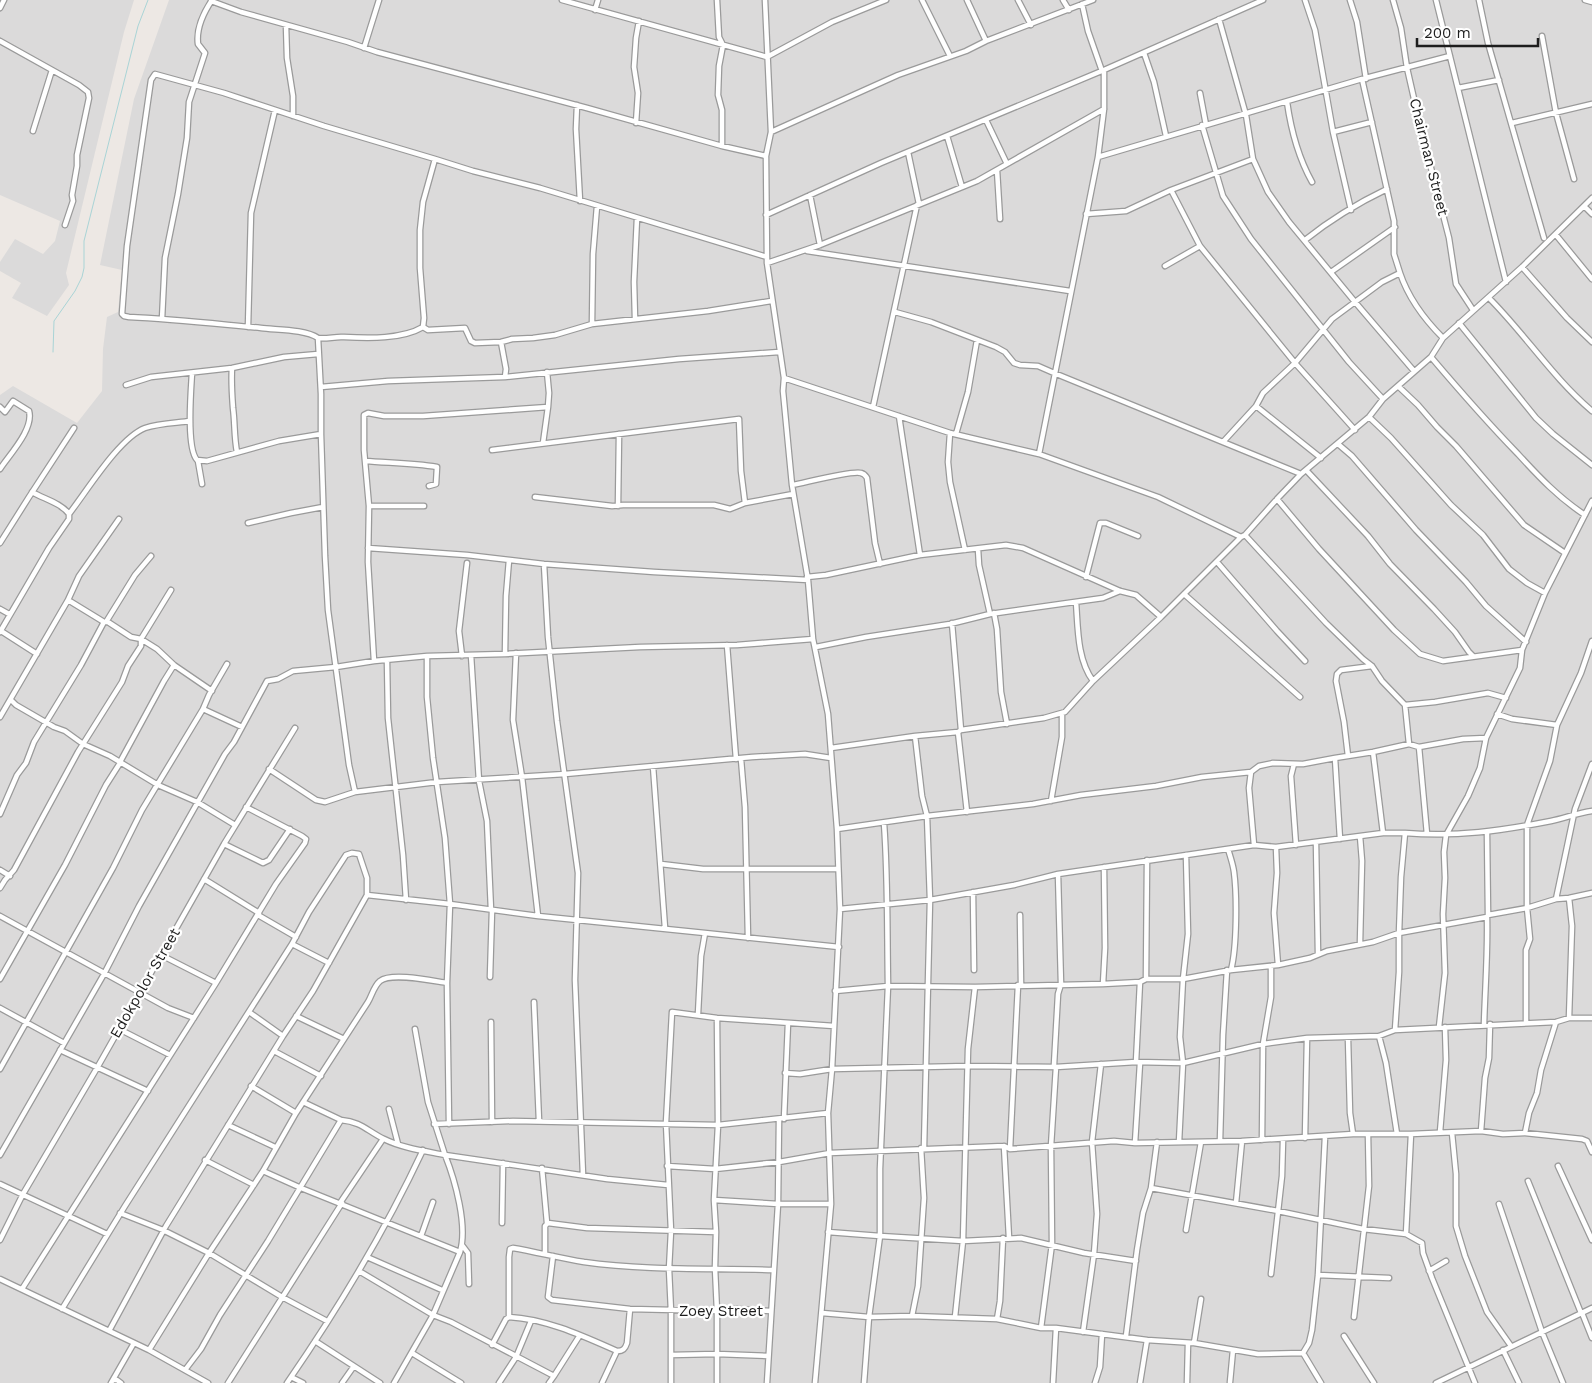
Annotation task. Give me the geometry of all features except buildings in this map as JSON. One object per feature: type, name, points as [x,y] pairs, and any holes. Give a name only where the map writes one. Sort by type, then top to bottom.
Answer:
[{"type":"street","points":[[0,8],[4,0]]},
{"type":"street","points":[[162,319],[165,258],[187,138],[190,102],[193,87],[196,85],[206,53],[198,44],[198,36],[204,14],[211,0],[241,12],[364,48],[577,105],[636,123],[766,156]]},
{"type":"street","points":[[364,48],[379,0]]},
{"type":"street","points":[[562,0],[767,57],[832,22],[876,2],[886,0]]},
{"type":"street","points":[[595,10],[598,0]]},
{"type":"street","points":[[717,0],[718,37],[723,45],[719,66],[718,95],[722,110],[722,146]]},
{"type":"street","points":[[765,0],[771,132],[766,156],[767,260],[771,301],[784,378],[793,494],[807,578],[813,639],[826,701],[831,748],[840,909],[828,1113],[831,1204],[815,1383]]},
{"type":"street","points":[[922,0],[950,56]]},
{"type":"street","points":[[967,0],[986,41]]},
{"type":"street","points":[[1018,0],[1031,25]]},
{"type":"street","points":[[1062,0],[1069,10]]},
{"type":"street","points":[[771,132],[898,75],[1093,0]]},
{"type":"street","points":[[766,215],[908,152],[1103,71],[1263,0]]},
{"type":"street","points":[[1305,0],[1315,30],[1333,132],[1351,210]]},
{"type":"street","points":[[1350,0],[1358,22],[1364,79],[1395,228],[1394,254],[1407,292],[1427,321],[1443,338]]},
{"type":"street","name":"Chairman Street","points":[[1393,0],[1401,28],[1407,68],[1449,238],[1456,284],[1473,310]]},
{"type":"street","points":[[1436,0],[1506,282]]},
{"type":"street","points":[[1479,0],[1488,43],[1544,238]]},
{"type":"street","points":[[1585,0],[1592,2]]},
{"type":"street","points":[[1038,454],[1098,157],[1104,109],[1103,71],[1088,32],[1082,4]]},
{"type":"street","points":[[1219,19],[1246,115],[1253,159],[1268,192],[1304,240],[1414,371]]},
{"type":"street","points":[[636,123],[638,94],[634,67],[639,21]]},
{"type":"street","points":[[286,26],[287,58],[294,116]]},
{"type":"street","points":[[1542,36],[1556,113],[1574,179]]},
{"type":"street","points":[[0,42],[79,85],[89,95],[77,155],[72,195],[73,201],[65,225]]},
{"type":"street","points":[[1144,53],[1154,82],[1166,136]]},
{"type":"street","points":[[1098,157],[1364,79],[1450,56]]},
{"type":"street","points":[[33,131],[52,70]]},
{"type":"street","points":[[435,159],[423,202],[420,230],[420,268],[424,318],[423,327],[417,331],[369,339],[318,338],[313,334],[125,317],[122,313],[127,246],[151,80],[155,74],[196,85],[294,116],[435,159],[473,171],[540,188],[767,260],[805,251],[962,187],[997,170],[1104,109]]},
{"type":"street","points":[[1458,88],[1499,80]]},
{"type":"street","points":[[1200,93],[1204,125],[1215,173],[1223,196],[1251,239],[1322,330],[1383,399]]},
{"type":"street","points":[[1287,102],[1295,142],[1301,160],[1312,182]]},
{"type":"street","points":[[1512,123],[1592,104]]},
{"type":"street","points":[[577,105],[576,129],[580,201]]},
{"type":"street","points":[[248,327],[251,212],[275,110]]},
{"type":"street","points":[[986,120],[1007,164]]},
{"type":"street","points":[[1333,132],[1372,122]]},
{"type":"street","points":[[947,136],[962,187]]},
{"type":"street","points":[[874,407],[881,367],[918,204],[908,152]]},
{"type":"street","points":[[1086,214],[1126,211],[1171,190],[1253,159]]},
{"type":"street","points":[[997,170],[1000,218]]},
{"type":"street","points":[[1171,190],[1200,246],[1295,363],[1355,430]]},
{"type":"street","points":[[1304,240],[1366,199],[1387,190]]},
{"type":"street","points":[[810,195],[820,245]]},
{"type":"street","points":[[831,748],[1007,724],[1044,718],[1065,712],[1093,681],[1243,536],[1301,474],[1369,417],[1383,399],[1399,387],[1431,357],[1443,338],[1522,267],[1592,198]]},
{"type":"street","points":[[592,324],[593,254],[597,206]]},
{"type":"street","points":[[1584,206],[1592,214]]},
{"type":"street","points":[[635,319],[634,282],[638,218]]},
{"type":"street","points":[[1331,272],[1395,228]]},
{"type":"street","points":[[1556,235],[1592,279]]},
{"type":"street","points":[[1165,266],[1200,246]]},
{"type":"street","points":[[805,251],[1070,291]]},
{"type":"street","points":[[1522,267],[1566,318],[1592,342]]},
{"type":"street","points":[[1223,442],[1256,406],[1263,392],[1295,363],[1332,319],[1382,282],[1400,273]]},
{"type":"street","points":[[1489,298],[1508,317],[1566,386],[1592,411]]},
{"type":"street","points":[[423,327],[428,330],[465,328],[471,341],[474,343],[501,342],[512,338],[533,338],[564,334],[592,324],[708,311],[771,301]]},
{"type":"street","points":[[895,312],[930,322],[977,340],[1005,352],[1014,363],[1020,366],[1038,366],[1301,474]]},
{"type":"street","points":[[1459,323],[1536,418],[1592,465]]},
{"type":"street","points":[[318,338],[328,610],[349,765],[355,792]]},
{"type":"street","points":[[956,434],[968,392],[977,340]]},
{"type":"street","points":[[501,342],[506,369],[505,377]]},
{"type":"street","points":[[321,387],[388,381],[505,377],[679,359],[779,352]]},
{"type":"street","points":[[126,385],[151,377],[232,368],[284,357],[318,354]]},
{"type":"street","points":[[1431,357],[1492,427],[1553,492],[1585,515]]},
{"type":"street","points":[[232,368],[231,397],[234,409],[234,436],[237,452]]},
{"type":"street","points":[[543,443],[549,393],[547,372]]},
{"type":"street","points":[[192,373],[190,400],[192,451],[194,457],[198,460],[206,461],[279,441],[321,434]]},
{"type":"street","points":[[784,378],[950,433],[1038,454],[1158,496],[1243,536],[1326,623],[1372,666],[1382,681],[1405,705],[1409,744]]},
{"type":"street","points":[[1399,387],[1456,446],[1524,525],[1565,553]]},
{"type":"street","points":[[0,407],[5,412],[13,401],[29,411],[30,416],[26,432],[0,469]]},
{"type":"street","points":[[1256,406],[1321,458]]},
{"type":"street","points":[[374,661],[368,548],[369,506],[364,461],[364,415],[368,413],[384,416],[423,416],[548,407]]},
{"type":"street","points":[[899,416],[920,555]]},
{"type":"street","points":[[1369,417],[1391,438],[1451,505],[1484,535],[1509,569],[1527,583],[1545,593]]},
{"type":"street","points":[[492,450],[739,419],[741,471],[745,503]]},
{"type":"street","points":[[38,654],[0,631],[69,519],[69,514],[113,454],[135,434],[144,429],[160,425],[190,421]]},
{"type":"street","points":[[0,543],[74,428]]},
{"type":"street","points":[[950,433],[948,462],[950,482],[965,550]]},
{"type":"street","points":[[618,434],[618,506]]},
{"type":"street","points":[[1338,444],[1352,456],[1416,530],[1466,582],[1486,606],[1526,642]]},
{"type":"street","points":[[198,460],[202,484]]},
{"type":"street","points":[[364,461],[411,462],[437,467],[436,484],[429,486]]},
{"type":"street","points":[[1306,470],[1368,536],[1396,570],[1434,608],[1455,632],[1468,652],[1474,656]]},
{"type":"street","points":[[792,485],[850,474],[864,474],[867,478],[875,543],[880,564]]},
{"type":"street","points":[[32,492],[61,506],[69,514]]},
{"type":"street","points":[[535,497],[598,505],[714,505],[730,509],[745,503],[793,494]]},
{"type":"street","points":[[1277,499],[1319,549],[1394,630],[1420,654],[1443,661],[1522,650]]},
{"type":"street","points":[[1439,1027],[1445,972],[1446,878],[1444,852],[1446,835],[1475,780],[1486,738],[1520,668],[1522,650],[1545,593],[1592,501]]},
{"type":"street","points":[[369,506],[424,506]]},
{"type":"street","points":[[248,523],[323,507]]},
{"type":"street","points":[[0,717],[38,654],[79,576],[119,519]]},
{"type":"street","points":[[1086,577],[1100,523],[1106,523],[1138,536]]},
{"type":"street","points":[[368,548],[654,572],[807,578],[920,555],[1013,545],[1120,591],[1136,595],[1161,617]]},
{"type":"street","points":[[978,550],[980,566],[997,629],[1001,692],[1007,724]]},
{"type":"street","points":[[0,814],[17,775],[26,763],[34,742],[105,622],[150,556]]},
{"type":"street","points":[[505,654],[509,560]]},
{"type":"street","points":[[1216,562],[1305,661]]},
{"type":"street","points":[[462,656],[459,631],[467,563]]},
{"type":"street","points":[[544,564],[550,651],[578,873],[575,980],[583,1175]]},
{"type":"street","points":[[0,888],[10,876],[83,744],[122,682],[128,666],[141,646],[141,639],[171,590]]},
{"type":"street","points":[[816,648],[992,614],[1103,598],[1120,591]]},
{"type":"street","points":[[1184,594],[1300,698]]},
{"type":"street","points":[[68,600],[131,637],[141,639],[157,649],[174,665],[212,691]]},
{"type":"street","points":[[1076,602],[1079,641],[1087,672],[1093,681]]},
{"type":"street","points":[[0,609],[9,614]]},
{"type":"street","points":[[952,623],[966,812]]},
{"type":"street","points":[[0,1155],[104,974],[139,906],[267,681],[278,679],[293,671],[427,656],[727,645],[813,639]]},
{"type":"street","points":[[1526,1023],[1526,950],[1530,939],[1527,908],[1527,825],[1550,762],[1557,725],[1581,674],[1592,641]]},
{"type":"street","points":[[727,645],[738,759],[745,807],[748,938]]},
{"type":"street","points":[[516,653],[513,720],[522,777],[538,916]]},
{"type":"street","points":[[472,655],[479,781],[487,821],[492,910],[490,977]]},
{"type":"street","points":[[427,656],[427,697],[445,838],[450,904],[447,983],[449,1124]]},
{"type":"street","points":[[387,660],[388,718],[406,900]]},
{"type":"street","points":[[0,1069],[131,834],[142,810],[204,709],[227,664]]},
{"type":"street","points":[[0,979],[65,865],[106,785],[174,665]]},
{"type":"street","points":[[1348,756],[1336,681],[1337,674],[1341,670],[1372,666]]},
{"type":"street","points":[[1405,705],[1488,693],[1506,698]]},
{"type":"street","points":[[11,700],[16,705],[54,727],[66,731],[83,744],[120,762],[158,785],[197,802],[235,826]]},
{"type":"street","points":[[204,709],[242,727]]},
{"type":"street","points":[[1051,801],[1062,736],[1062,713]]},
{"type":"street","points":[[1497,714],[1512,719],[1557,725]]},
{"type":"street","name":"Edokpolor Street","points":[[0,1240],[23,1194],[119,1030],[224,844],[295,728]]},
{"type":"street","points":[[912,1316],[918,1286],[924,1198],[922,1148],[930,900],[927,816],[922,796],[915,736]]},
{"type":"street","points":[[836,829],[1051,801],[1081,795],[1156,786],[1202,777],[1251,772],[1259,766],[1273,763],[1303,764],[1409,744],[1419,748],[1462,739],[1486,738]]},
{"type":"street","points":[[1419,748],[1424,790],[1426,834]]},
{"type":"street","points":[[1373,752],[1384,833]]},
{"type":"street","points":[[269,770],[316,800],[325,802],[355,792],[437,782],[479,781],[805,754],[831,758]]},
{"type":"street","points":[[1335,758],[1340,839]]},
{"type":"street","points":[[1294,764],[1291,776],[1296,845]]},
{"type":"street","points":[[1556,899],[1574,814],[1592,764]]},
{"type":"street","points":[[653,766],[665,928]]},
{"type":"street","points":[[1251,772],[1249,788],[1254,845]]},
{"type":"street","points":[[22,1290],[216,983],[276,884],[305,843],[306,839],[302,836],[246,807]]},
{"type":"street","points":[[840,909],[930,900],[1014,885],[1058,874],[1254,845],[1276,847],[1384,833],[1446,835],[1487,833],[1553,821],[1574,814],[1592,811]]},
{"type":"street","points":[[864,1383],[869,1317],[880,1236],[888,986],[884,822]]},
{"type":"street","points":[[224,844],[263,863],[269,860],[290,829]]},
{"type":"street","points":[[1395,1030],[1405,833]]},
{"type":"street","points":[[1484,1025],[1488,948],[1487,833]]},
{"type":"street","points":[[1360,836],[1362,870],[1360,943]]},
{"type":"street","points":[[1316,842],[1318,954]]},
{"type":"street","points":[[1276,847],[1277,873],[1274,913],[1278,966]]},
{"type":"street","points":[[1220,1141],[1223,1053],[1229,970],[1234,957],[1234,871],[1228,849]]},
{"type":"street","points":[[62,1309],[120,1213],[292,944],[342,861],[352,853],[359,854],[368,878],[367,895],[329,964],[251,1086],[163,1230],[109,1331]]},
{"type":"street","points":[[1179,1142],[1183,1063],[1180,1038],[1183,979],[1188,934],[1186,855]]},
{"type":"street","points":[[1146,979],[1147,860]]},
{"type":"street","points":[[661,864],[703,869],[838,869]]},
{"type":"street","points":[[1103,984],[1105,948],[1104,867]]},
{"type":"street","points":[[0,870],[10,876]]},
{"type":"street","points":[[1041,1328],[1052,1244],[1051,1146],[1058,994],[1061,984],[1058,874]]},
{"type":"street","points":[[204,879],[296,937]]},
{"type":"street","points":[[973,892],[974,970]]},
{"type":"street","points":[[835,991],[888,986],[974,987],[1103,984],[1140,982],[1146,979],[1183,979],[1229,970],[1278,966],[1360,943],[1372,942],[1399,933],[1444,926],[1592,892]]},
{"type":"street","points":[[367,895],[538,916],[839,947]]},
{"type":"street","points":[[1569,898],[1572,926],[1569,1018]]},
{"type":"street","points":[[1010,1148],[1020,985],[1020,914]]},
{"type":"street","points":[[0,916],[178,1013],[194,1018]]},
{"type":"street","points":[[698,1014],[701,956],[705,933]]},
{"type":"street","points":[[292,944],[329,964]]},
{"type":"street","points":[[161,955],[216,983]]},
{"type":"street","points":[[1262,1140],[1263,1044],[1271,997],[1271,966]]},
{"type":"street","points":[[149,1350],[263,1171],[303,1102],[368,1002],[376,985],[382,980],[391,977],[416,978],[447,983]]},
{"type":"street","points":[[1135,1143],[1140,982]]},
{"type":"street","points":[[956,1317],[963,1241],[968,1049],[974,987]]},
{"type":"street","points":[[534,1002],[539,1121]]},
{"type":"street","points":[[0,1008],[64,1043]]},
{"type":"street","points":[[249,1012],[283,1036]]},
{"type":"street","points":[[671,1383],[669,1269],[671,1231],[666,1124],[672,1012],[717,1018],[834,1026]]},
{"type":"street","points":[[296,1016],[344,1040]]},
{"type":"street","points":[[717,1018],[718,1125],[714,1200],[717,1383]]},
{"type":"street","points":[[785,1073],[800,1074],[832,1069],[1055,1066],[1138,1062],[1183,1063],[1263,1044],[1307,1038],[1379,1036],[1395,1030],[1556,1022],[1569,1018],[1592,1018]]},
{"type":"street","points":[[490,1022],[492,1122]]},
{"type":"street","points":[[1525,1133],[1537,1094],[1541,1070],[1556,1022]]},
{"type":"street","points":[[767,1383],[788,1023]]},
{"type":"street","points":[[1481,1131],[1485,1078],[1490,1058],[1490,1024]]},
{"type":"street","points":[[1440,1132],[1446,1060],[1446,1027]]},
{"type":"street","points":[[394,1383],[433,1315],[442,1290],[460,1252],[463,1232],[452,1173],[434,1124],[422,1079],[415,1029]]},
{"type":"street","points":[[119,1030],[170,1055]]},
{"type":"street","points":[[1379,1036],[1386,1063],[1397,1134]]},
{"type":"street","points":[[1305,1138],[1307,1038]]},
{"type":"street","points":[[1348,1038],[1353,1134]]},
{"type":"street","points":[[60,1050],[148,1091]]},
{"type":"street","points":[[274,1051],[321,1076]]},
{"type":"street","points":[[1083,1332],[1098,1214],[1092,1142],[1100,1064]]},
{"type":"street","points":[[251,1086],[296,1114]]},
{"type":"street","points":[[303,1102],[341,1120],[367,1127],[383,1139],[423,1150],[445,1155],[583,1175],[668,1185]]},
{"type":"street","points":[[389,1109],[398,1144]]},
{"type":"street","points":[[434,1124],[539,1121],[718,1125],[828,1113]]},
{"type":"street","points":[[185,1370],[247,1276],[341,1120]]},
{"type":"street","points":[[228,1125],[276,1147]]},
{"type":"street","points":[[667,1166],[715,1169],[779,1162],[830,1153],[922,1148],[1004,1146],[1010,1148],[1114,1141],[1135,1143],[1282,1140],[1353,1134],[1481,1131],[1582,1139],[1587,1140],[1592,1152]]},
{"type":"street","points":[[1452,1133],[1456,1174],[1456,1226],[1468,1265],[1487,1312],[1511,1346]]},
{"type":"street","points":[[1354,1317],[1369,1186],[1368,1134]]},
{"type":"street","points":[[1406,1234],[1412,1134]]},
{"type":"street","points":[[1303,1353],[1309,1343],[1312,1330],[1318,1275],[1325,1137]]},
{"type":"street","points":[[228,1383],[383,1139]]},
{"type":"street","points":[[1271,1274],[1282,1176],[1282,1140]]},
{"type":"street","points":[[1236,1203],[1242,1141]]},
{"type":"street","points":[[1126,1336],[1143,1213],[1151,1188],[1157,1142]]},
{"type":"street","points":[[1186,1230],[1201,1142]]},
{"type":"street","points":[[1004,1146],[1009,1238]]},
{"type":"street","points":[[287,1383],[359,1271],[387,1222],[423,1150]]},
{"type":"street","points":[[205,1160],[254,1185]]},
{"type":"street","points":[[502,1223],[503,1163]]},
{"type":"street","points":[[1558,1166],[1592,1240]]},
{"type":"street","points":[[542,1168],[547,1223],[544,1254]]},
{"type":"street","points":[[263,1171],[460,1252]]},
{"type":"street","points":[[1528,1181],[1592,1338]]},
{"type":"street","points":[[0,1184],[107,1234]]},
{"type":"street","points":[[1151,1188],[1278,1211],[1363,1229],[1406,1234],[1422,1243],[1429,1271],[1474,1383]]},
{"type":"street","points":[[714,1200],[778,1204],[831,1204]]},
{"type":"street","points":[[421,1236],[433,1202]]},
{"type":"street","points":[[1499,1204],[1542,1332],[1564,1383]]},
{"type":"street","points":[[120,1213],[163,1230],[209,1253],[282,1297],[327,1320]]},
{"type":"street","points":[[547,1223],[587,1228],[716,1232]]},
{"type":"street","points":[[828,1232],[963,1241],[1022,1238],[1052,1244],[1084,1254],[1136,1261]]},
{"type":"street","points":[[997,1319],[1003,1238]]},
{"type":"street","points":[[462,1245],[468,1253],[469,1284]]},
{"type":"street","points":[[492,1345],[509,1317],[509,1257],[510,1249],[513,1248],[584,1262],[669,1269],[774,1270]]},
{"type":"street","name":"Zoey Street","points":[[552,1256],[548,1297],[552,1300],[630,1309],[671,1311],[736,1309],[770,1311]]},
{"type":"street","points":[[367,1257],[442,1290]]},
{"type":"street","points":[[1429,1271],[1446,1261]]},
{"type":"street","points":[[359,1271],[433,1315],[451,1322],[554,1376]]},
{"type":"street","points":[[1318,1275],[1389,1278]]},
{"type":"street","points":[[0,1279],[149,1350],[208,1383]]},
{"type":"street","points":[[1187,1383],[1191,1343],[1201,1299]]},
{"type":"street","points":[[1436,1383],[1592,1308]]},
{"type":"street","points":[[509,1317],[563,1328],[617,1351],[622,1351],[626,1348],[627,1343],[630,1309]]},
{"type":"street","points":[[822,1313],[869,1317],[912,1316],[997,1319],[1041,1328],[1191,1343],[1264,1354],[1303,1353]]},
{"type":"street","points":[[499,1383],[516,1357],[531,1321]]},
{"type":"street","points":[[1053,1383],[1056,1328]]},
{"type":"street","points":[[1095,1383],[1100,1367],[1102,1334]]},
{"type":"street","points":[[549,1383],[580,1335]]},
{"type":"street","points":[[1344,1336],[1374,1383]]},
{"type":"street","points":[[1140,1383],[1147,1340]]},
{"type":"street","points":[[314,1341],[380,1383]]},
{"type":"street","points":[[112,1382],[134,1343]]},
{"type":"street","points":[[1230,1382],[1233,1350]]},
{"type":"street","points":[[1503,1350],[1519,1383]]},
{"type":"street","points":[[602,1383],[617,1351]]},
{"type":"street","points":[[412,1353],[461,1383]]},
{"type":"street","points":[[1303,1353],[1321,1383]]},
{"type":"street","points":[[671,1355],[768,1356]]},
{"type":"street","points":[[342,1383],[354,1366]]},
{"type":"street","points":[[291,1377],[304,1383]]},
{"type":"street","points":[[112,1382],[117,1380],[121,1383]]},
{"type":"shaded area","points":[[0,0],[134,0],[124,32],[66,273],[69,285],[47,316],[12,298],[21,283],[0,271],[0,262],[15,239],[43,254],[55,241],[60,221],[0,195]]},
{"type":"shaded area","points":[[169,0],[1592,0],[1592,1383],[0,1383],[0,395],[13,386],[77,423],[102,391],[103,349],[107,317],[118,312],[122,270],[100,265],[134,99]]},
{"type":"waterway","points":[[53,352],[54,321],[75,291],[82,277],[84,241],[138,26],[148,0]]}]
